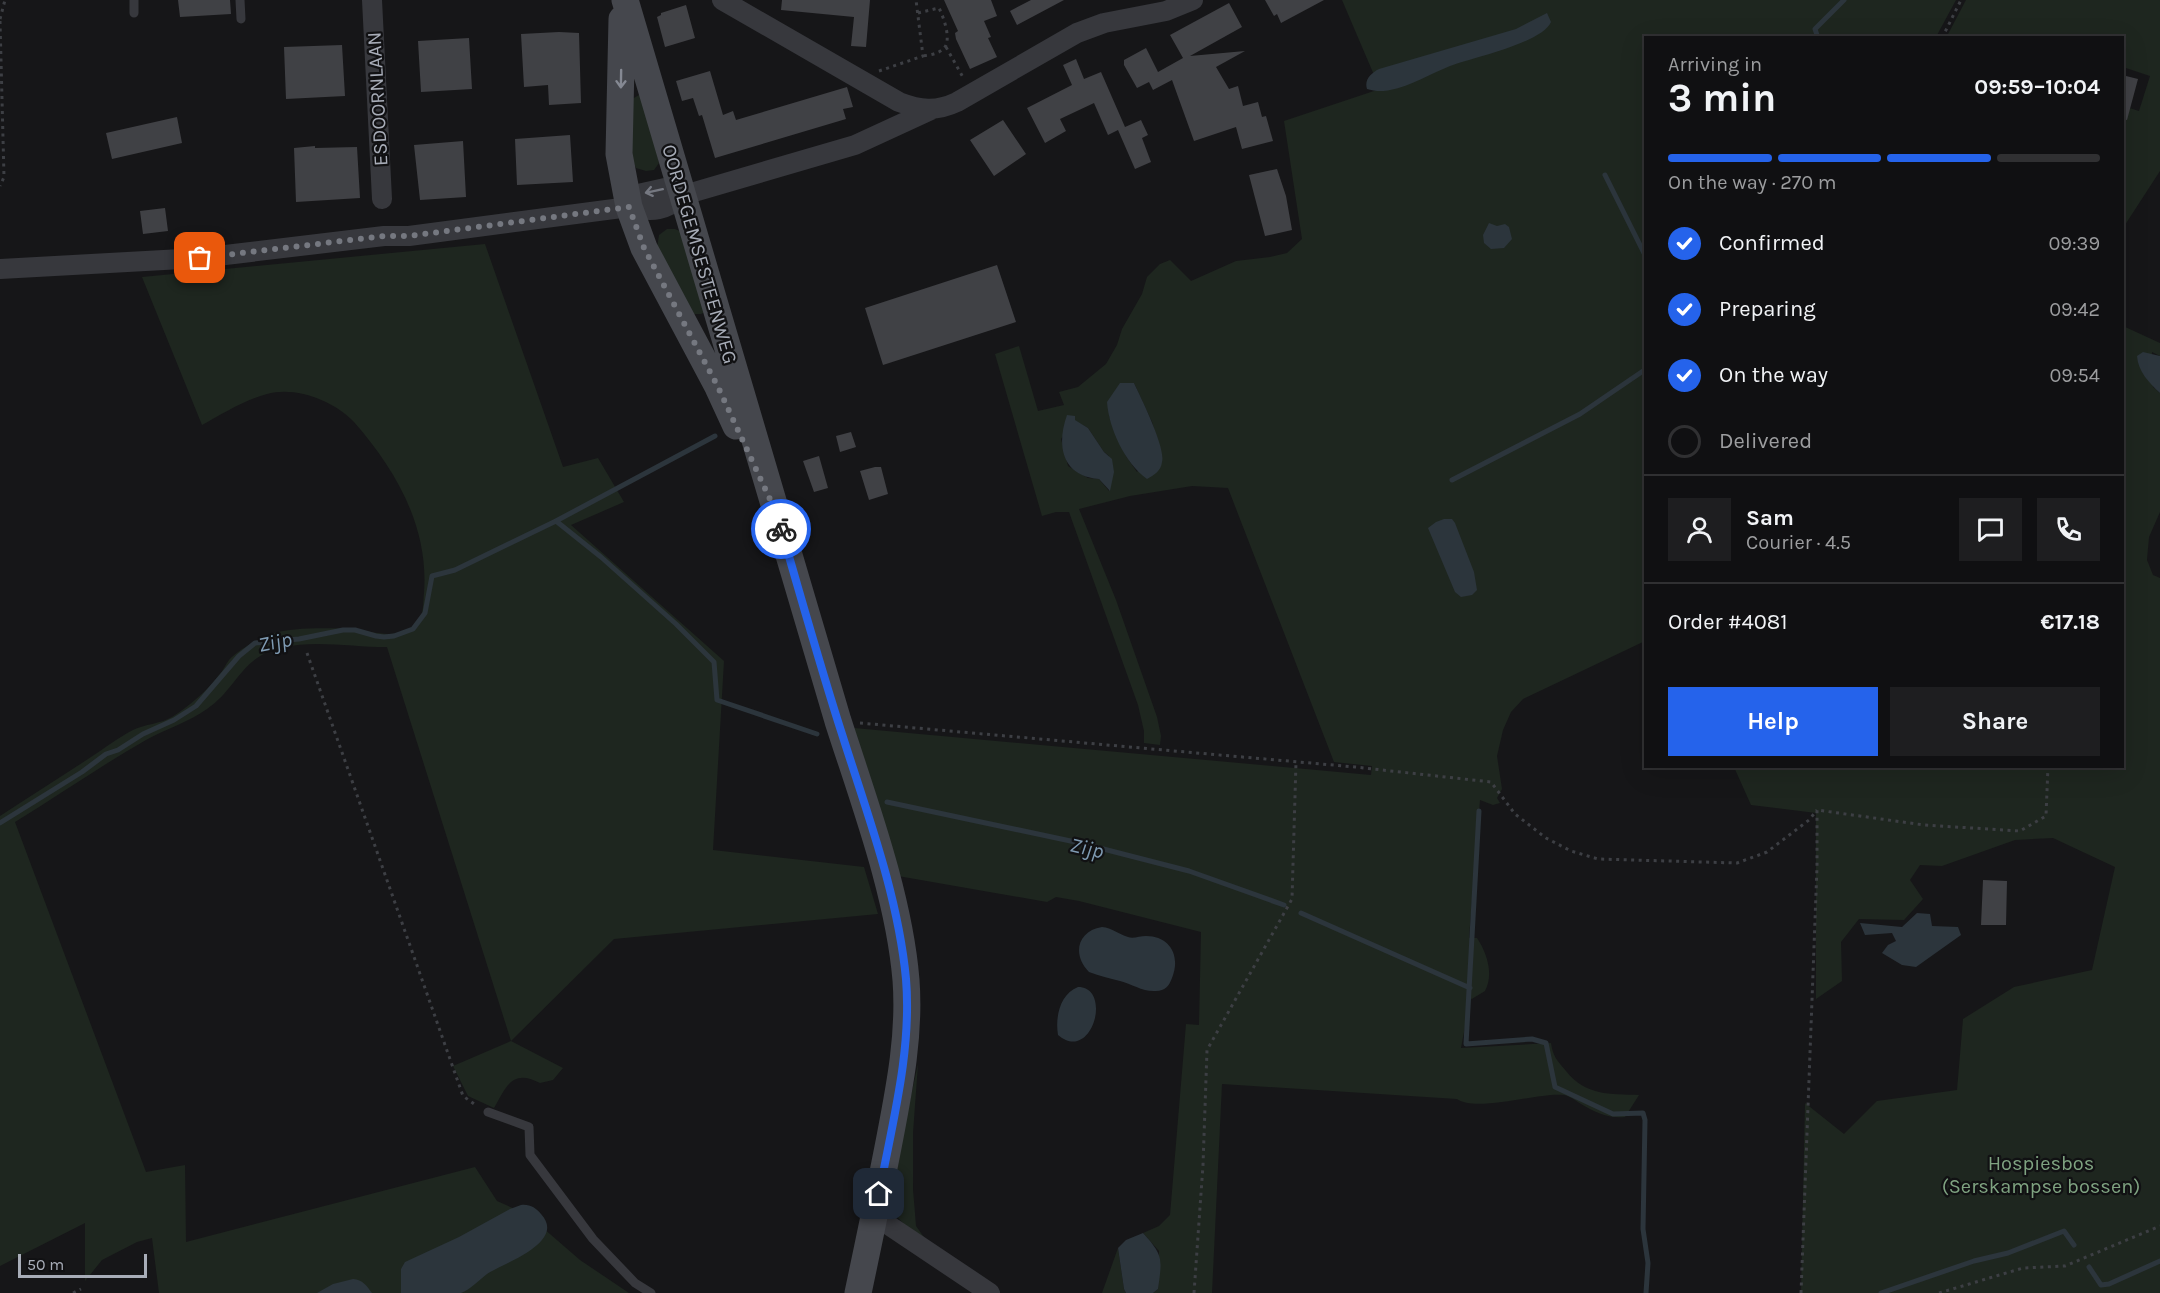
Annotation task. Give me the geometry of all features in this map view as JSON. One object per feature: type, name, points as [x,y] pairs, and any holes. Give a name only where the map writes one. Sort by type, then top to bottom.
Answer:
[{"type":"street","name":"ESDOORNLAAN","points":[[372,0],[382,199]]},
{"type":"street","name":"OORDEGEMSESTEENWEG","points":[[623,0],[684,195],[837,721],[874,833],[897,921],[906,979],[904,1062],[858,1293]]},
{"type":"street","name":"OORDEGEMSESTEENWEG","points":[[623,0],[619,154],[629,207],[644,248],[718,387],[774,508]]},
{"type":"street","points":[[722,0],[899,102],[914,108],[931,110],[945,108],[1077,33],[1104,23],[1166,11],[1193,0]]},
{"type":"street","points":[[0,269],[200,258],[384,236],[409,236],[629,207],[646,212],[669,207],[684,195],[855,145],[931,110]]},
{"type":"street","points":[[875,1216],[990,1293]]},
{"type":"lane","points":[[134,0],[135,13]]},
{"type":"lane","points":[[240,0],[242,19]]},
{"type":"lane","points":[[488,1112],[529,1126],[530,1155],[593,1239],[635,1283],[651,1293]]},
{"type":"path","points":[[0,186],[4,177],[0,20],[5,0]]},
{"type":"path","points":[[916,0],[923,56]]},
{"type":"path","points":[[1943,36],[1961,0]]},
{"type":"path","points":[[918,13],[939,8],[947,38],[946,47],[972,93]]},
{"type":"path","points":[[865,82],[886,67],[944,50],[946,47]]},
{"type":"path","points":[[307,653],[463,1096],[488,1112]]},
{"type":"path","points":[[837,721],[1296,762],[1491,782],[1515,814],[1546,838],[1571,851],[1598,859],[1737,863],[1767,852],[1809,820],[1817,810]]},
{"type":"path","points":[[1194,1293],[1203,1165],[1207,1050],[1292,899],[1296,762]]},
{"type":"path","points":[[1817,810],[1924,825],[2020,831],[2046,816],[2048,768]]},
{"type":"path","points":[[1801,1293],[1817,867],[1817,810]]},
{"type":"path","points":[[1939,1293],[2023,1268],[2065,1266],[2160,1226]]},
{"type":"path","points":[[73,1293],[81,1289]]},
{"type":"green space","points":[[1342,0],[1956,0],[1937,36],[1644,36],[1644,641],[1523,699],[1511,712],[1503,730],[1497,756],[1502,789],[1497,798],[1500,803],[1493,805],[1480,800],[1469,938],[1477,938],[1481,944],[1488,964],[1489,978],[1485,991],[1470,1000],[1461,1048],[1551,1043],[1558,1061],[1582,1085],[1599,1092],[1639,1095],[1625,1117],[1619,1117],[1596,1112],[1564,1095],[1478,1104],[1466,1103],[1457,1099],[1222,1084],[1212,1293],[1153,1293],[1158,1289],[1159,1251],[1143,1233],[1159,1226],[1170,1215],[1186,1024],[1199,1025],[1201,932],[1079,901],[1056,897],[1047,902],[898,876],[854,728],[1371,775],[1372,766],[1334,762],[1228,488],[1192,486],[1130,496],[1079,509],[1116,600],[1157,717],[1161,736],[1160,745],[1144,743],[1144,731],[1138,705],[1069,512],[1056,512],[1042,516],[995,354],[1019,346],[1038,411],[1064,405],[1059,392],[1078,387],[1106,364],[1142,294],[1147,277],[1160,264],[1170,260],[1191,281],[1236,261],[1287,253],[1302,239],[1284,121],[1380,89]],"holes":[[[1134,383],[1152,422],[1158,442],[1137,472],[1126,456],[1109,416]],[[1074,420],[1088,428],[1109,456],[1109,491],[1099,479],[1088,478],[1068,466],[1061,439]]]},
{"type":"green space","points":[[1966,0],[2160,0],[2160,171],[2124,226],[2124,106],[2139,111],[2150,76],[2124,67],[2124,36],[1947,36]]},
{"type":"green space","points":[[639,95],[645,97],[659,163],[654,170],[646,171],[636,168],[632,160],[632,99]]},
{"type":"green space","points":[[667,229],[682,232],[705,312],[701,314],[694,314],[691,310],[657,248],[659,235]]},
{"type":"green space","points":[[485,244],[563,467],[598,458],[624,502],[571,525],[724,661],[713,850],[864,867],[878,914],[614,939],[511,1041],[387,647],[309,644],[269,651],[248,665],[226,692],[207,709],[130,750],[15,822],[146,1172],[185,1165],[186,1242],[475,1167],[497,1201],[528,1215],[580,1260],[629,1293],[159,1293],[152,1238],[137,1242],[102,1260],[85,1281],[85,1223],[0,1266],[0,816],[128,733],[178,713],[209,687],[233,656],[260,639],[289,630],[311,629],[352,629],[393,634],[409,629],[417,623],[423,609],[424,569],[421,545],[407,501],[383,460],[354,422],[346,414],[314,397],[278,392],[250,400],[202,425],[142,277]]},
{"type":"green space","name":"Hospiesbos (Serskampse bossen)","points":[[2124,326],[2160,343],[2160,356],[2152,352],[2153,387],[2160,393],[2160,512],[2149,537],[2147,560],[2153,575],[2160,578],[2160,1293],[1801,1293],[1805,1103],[1844,1134],[1877,1101],[1957,1090],[1963,1019],[2014,987],[2092,970],[2115,867],[2053,838],[2015,840],[1942,866],[1920,865],[1910,880],[1923,899],[1904,920],[1859,919],[1841,942],[1842,981],[1816,999],[1816,813],[1751,805],[1734,768],[2124,768]]},
{"type":"green space","points":[[511,1041],[563,1068],[553,1080],[540,1083],[530,1079],[516,1079],[506,1087],[494,1108],[468,1096],[453,1066]]},
{"type":"green space","points":[[918,1064],[913,1133],[913,1189],[916,1226],[926,1240],[899,1219],[888,1201]]},
{"type":"green space","points":[[1118,1248],[1126,1293],[1102,1293]]},
{"type":"shaded area","points":[[1547,13],[1551,22],[1545,30],[1521,43],[1450,66],[1398,88],[1387,91],[1367,89],[1366,83],[1369,77],[1379,69],[1516,29]]},
{"type":"shaded area","points":[[1489,223],[1497,226],[1505,224],[1509,227],[1512,239],[1504,248],[1491,249],[1484,243],[1483,235]]},
{"type":"shaded area","points":[[2143,352],[2160,356],[2160,393],[2139,367],[2137,356]]},
{"type":"shaded area","points":[[1120,383],[1134,383],[1160,446],[1162,455],[1160,468],[1147,479],[1125,455],[1111,423],[1107,402]]},
{"type":"shaded area","points":[[1067,415],[1075,416],[1075,420],[1088,428],[1104,452],[1112,459],[1114,472],[1110,491],[1099,479],[1087,477],[1070,466],[1065,457],[1062,438]]},
{"type":"shaded area","points":[[1444,519],[1452,519],[1455,523],[1474,572],[1477,590],[1472,595],[1461,597],[1455,592],[1428,528]]},
{"type":"shaded area","points":[[1917,913],[1930,914],[1932,926],[1958,927],[1961,935],[1916,967],[1902,965],[1882,953],[1888,945],[1896,941],[1892,933],[1865,935],[1860,923],[1902,927]]},
{"type":"shaded area","points":[[1102,927],[1130,938],[1154,937],[1167,943],[1175,962],[1168,986],[1159,991],[1151,991],[1089,972],[1080,958],[1080,945],[1087,933]]},
{"type":"shaded area","points":[[1078,987],[1089,990],[1096,1010],[1094,1022],[1088,1033],[1080,1040],[1070,1041],[1058,1035],[1058,1014],[1067,995]]},
{"type":"shaded area","points":[[521,1205],[535,1208],[547,1224],[546,1234],[530,1250],[487,1274],[461,1293],[401,1293],[401,1269],[405,1262]]},
{"type":"shaded area","points":[[1143,1233],[1155,1247],[1160,1258],[1158,1289],[1153,1293],[1126,1293],[1118,1248],[1126,1240]]},
{"type":"shaded area","points":[[353,1279],[362,1282],[372,1293],[317,1293],[333,1284]]},
{"type":"building","points":[[178,0],[230,0],[231,14],[180,17]]},
{"type":"building","points":[[782,0],[870,0],[866,47],[851,46],[854,17],[781,10]]},
{"type":"building","points":[[944,0],[991,0],[997,16],[984,21],[991,37],[988,38],[997,57],[970,69],[956,39],[955,33],[958,31]]},
{"type":"building","points":[[1031,0],[1064,0],[1017,25],[1010,11]]},
{"type":"building","points":[[1265,0],[1324,0],[1281,23],[1277,14],[1274,16]]},
{"type":"building","points":[[1229,3],[1242,27],[1190,56],[1245,51],[1216,67],[1229,89],[1238,86],[1243,106],[1258,102],[1262,117],[1266,116],[1273,141],[1242,149],[1236,127],[1194,141],[1172,80],[1153,90],[1149,82],[1137,88],[1124,65],[1124,60],[1146,48],[1158,72],[1183,58],[1170,35]]},
{"type":"building","points":[[686,5],[695,38],[665,47],[657,17],[661,13]]},
{"type":"building","points":[[579,33],[581,103],[549,105],[548,85],[524,87],[521,34]]},
{"type":"building","points":[[469,38],[472,89],[421,92],[418,41]]},
{"type":"building","points":[[342,45],[345,96],[286,99],[284,47]]},
{"type":"building","points":[[1076,59],[1084,79],[1101,72],[1125,127],[1141,120],[1148,135],[1142,138],[1151,162],[1135,169],[1118,130],[1108,135],[1094,103],[1060,119],[1066,131],[1045,143],[1027,108],[1072,85],[1063,65]]},
{"type":"building","points":[[710,71],[723,115],[733,111],[736,120],[847,87],[853,107],[843,109],[846,119],[715,158],[702,115],[699,116],[693,98],[682,101],[676,81]]},
{"type":"building","points":[[2124,76],[2138,79],[2127,120],[2124,119]]},
{"type":"building","points":[[177,117],[182,143],[112,159],[106,133]]},
{"type":"building","points":[[1003,120],[1026,154],[994,176],[970,140]]},
{"type":"building","points":[[570,135],[573,182],[517,185],[515,139]]},
{"type":"building","points":[[463,141],[466,197],[420,200],[414,145]]},
{"type":"building","points":[[315,146],[315,148],[357,147],[360,198],[296,202],[294,148]]},
{"type":"building","points":[[1277,169],[1286,196],[1292,230],[1265,236],[1249,175]]},
{"type":"building","points":[[165,208],[168,231],[143,234],[140,211]]},
{"type":"building","points":[[997,265],[1016,322],[883,365],[865,308]]},
{"type":"building","points":[[851,432],[856,447],[840,452],[836,436]]},
{"type":"building","points":[[819,456],[828,488],[814,492],[803,461]]},
{"type":"building","points":[[881,467],[888,494],[869,500],[860,471]]},
{"type":"building","points":[[1983,880],[2007,881],[2006,925],[1981,925]]},
{"type":"waterway","points":[[1817,36],[1815,29],[1844,0]]},
{"type":"waterway","points":[[1605,175],[1644,253]]},
{"type":"waterway","points":[[1452,480],[1580,414],[1644,370]]},
{"type":"waterway","name":"Zijp","points":[[0,823],[82,772],[106,754],[118,750],[196,706],[239,656],[255,643],[299,639],[343,630],[355,630],[384,637],[413,629],[425,613],[432,576],[455,570],[556,521],[715,436]]},
{"type":"waterway","name":"Zijp","points":[[556,521],[601,557],[676,624],[714,662],[717,700],[817,734]]},
{"type":"waterway","name":"Zijp","points":[[887,802],[1080,843],[1189,871],[1284,905]]},
{"type":"waterway","points":[[1479,811],[1466,1044],[1532,1039],[1546,1043],[1555,1087],[1613,1114],[1643,1113],[1645,1120],[1643,1229],[1648,1263],[1646,1293]]},
{"type":"waterway","name":"Zijp","points":[[1301,913],[1470,988]]},
{"type":"waterway","points":[[1881,1293],[1974,1261],[2008,1253],[2064,1231],[2074,1245]]},
{"type":"waterway","points":[[2089,1267],[2101,1285],[2109,1284],[2160,1261]]},
{"type":"way so far","points":[[200,258],[384,236],[409,236],[629,207],[644,248],[718,387],[774,508],[781,529]]},
{"type":"route","points":[[781,529],[837,721],[874,833],[897,921],[906,979],[904,1062],[879,1194]]}]
